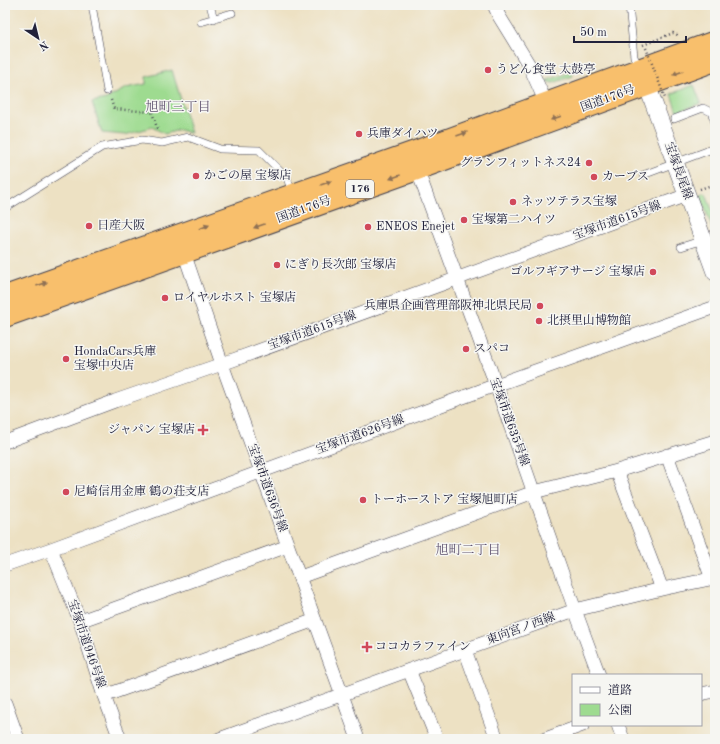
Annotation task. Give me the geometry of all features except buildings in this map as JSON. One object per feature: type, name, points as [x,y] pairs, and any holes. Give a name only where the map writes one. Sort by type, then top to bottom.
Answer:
[{"type":"highway","name":"国道176号","points":[[5,298],[417,169],[644,77],[715,42]]},
{"type":"highway","name":"国道176号","points":[[5,316],[181,244],[292,195],[546,103],[715,60]]},
{"type":"street","points":[[494,5],[499,16],[529,65],[546,103]]},
{"type":"street","name":"宝塚長尾線","points":[[644,77],[676,164],[691,193],[703,240],[714,263]]},
{"type":"street","name":"宝塚市道635号線","points":[[417,169],[496,385],[599,674]]},
{"type":"street","name":"宝塚市道615号線","points":[[5,442],[691,193]]},
{"type":"street","name":"宝塚市道636号線","points":[[181,244],[222,364],[358,739]]},
{"type":"street","name":"宝塚市道626号線","points":[[5,565],[496,385],[715,307]]},
{"type":"street","points":[[300,577],[534,492],[617,471],[715,441]]},
{"type":"street","points":[[667,455],[713,578]]},
{"type":"street","points":[[617,471],[662,588]]},
{"type":"street","points":[[80,621],[288,546]]},
{"type":"street","name":"宝塚市道946号線","points":[[51,549],[80,621],[104,696],[120,739]]},
{"type":"street","name":"東向宮ノ西線","points":[[219,739],[575,610],[662,588],[713,578]]},
{"type":"street","points":[[104,696],[315,620]]},
{"type":"street","points":[[465,650],[497,739]]},
{"type":"street","points":[[409,670],[437,739]]},
{"type":"street","points":[[702,694],[715,691]]},
{"type":"street","points":[[5,703],[12,733]]},
{"type":"street","points":[[546,739],[580,726]]},
{"type":"street","points":[[618,726],[623,739]]},
{"type":"lane","points":[[92,5],[107,91]]},
{"type":"lane","points":[[210,5],[214,19]]},
{"type":"lane","points":[[628,5],[634,57],[644,77]]},
{"type":"lane","points":[[201,22],[232,13]]},
{"type":"lane","points":[[674,118],[703,108],[711,112],[715,122]]},
{"type":"lane","points":[[5,208],[102,147],[142,140],[162,143],[188,137],[220,149],[259,150],[287,178],[292,195]]},
{"type":"lane","points":[[643,175],[676,164],[715,148]]},
{"type":"lane","points":[[681,247],[703,240]]},
{"type":"path","points":[[643,44],[673,33]]},
{"type":"path","points":[[658,39],[659,43]]},
{"type":"path","points":[[646,48],[665,98]]},
{"type":"path","points":[[107,91],[114,109],[152,112],[162,143]]},
{"type":"path","points":[[691,193],[715,184]]},
{"type":"green space","points":[[172,70],[191,133],[179,130],[165,134],[152,127],[125,135],[102,133],[92,102],[106,99],[126,88],[146,84],[146,77]]},
{"type":"green space","points":[[571,72],[573,76],[553,83],[545,81]]},
{"type":"green space","points":[[694,85],[701,103],[677,112],[671,94]]},
{"type":"green space","points":[[706,193],[715,218],[715,236],[700,195]]},
{"type":"place","name":"うどん食堂 太鼓亭","points":[[488,70]]},
{"type":"place","name":"兵庫ダイハツ","points":[[359,134]]},
{"type":"place","name":"グランフィットネス24","points":[[589,163]]},
{"type":"place","name":"かごの屋 宝塚店","points":[[196,176]]},
{"type":"place","name":"カーブス","points":[[594,177]]},
{"type":"place","name":"ネッツテラス宝塚","points":[[513,202]]},
{"type":"place","name":"宝塚第二ハイツ","points":[[464,220]]},
{"type":"place","name":"日産大阪","points":[[89,226]]},
{"type":"place","name":"ENEOS Enejet","points":[[368,227]]},
{"type":"place","name":"にぎり長次郎 宝塚店","points":[[277,265]]},
{"type":"place","name":"ゴルフギアサージ 宝塚店","points":[[653,272]]},
{"type":"place","name":"ロイヤルホスト 宝塚店","points":[[165,298]]},
{"type":"place","name":"兵庫県企画管理部阪神北県民局","points":[[540,306]]},
{"type":"place","name":"北摂里山博物館","points":[[539,321]]},
{"type":"place","name":"スパコ","points":[[466,349]]},
{"type":"place","name":"HondaCars兵庫 宝塚中央店","points":[[66,359]]},
{"type":"place","name":"ジャパン 宝塚店","points":[[203,430]]},
{"type":"place","name":"尼崎信用金庫 鶴の荘支店","points":[[66,492]]},
{"type":"place","name":"トーホーストア 宝塚旭町店","points":[[363,500]]},
{"type":"place","name":"ココカラファイン","points":[[367,647]]},
{"type":"district","name":"旭町三丁目","points":[[178,107]]},
{"type":"district","name":"旭町二丁目","points":[[468,550]]}]
